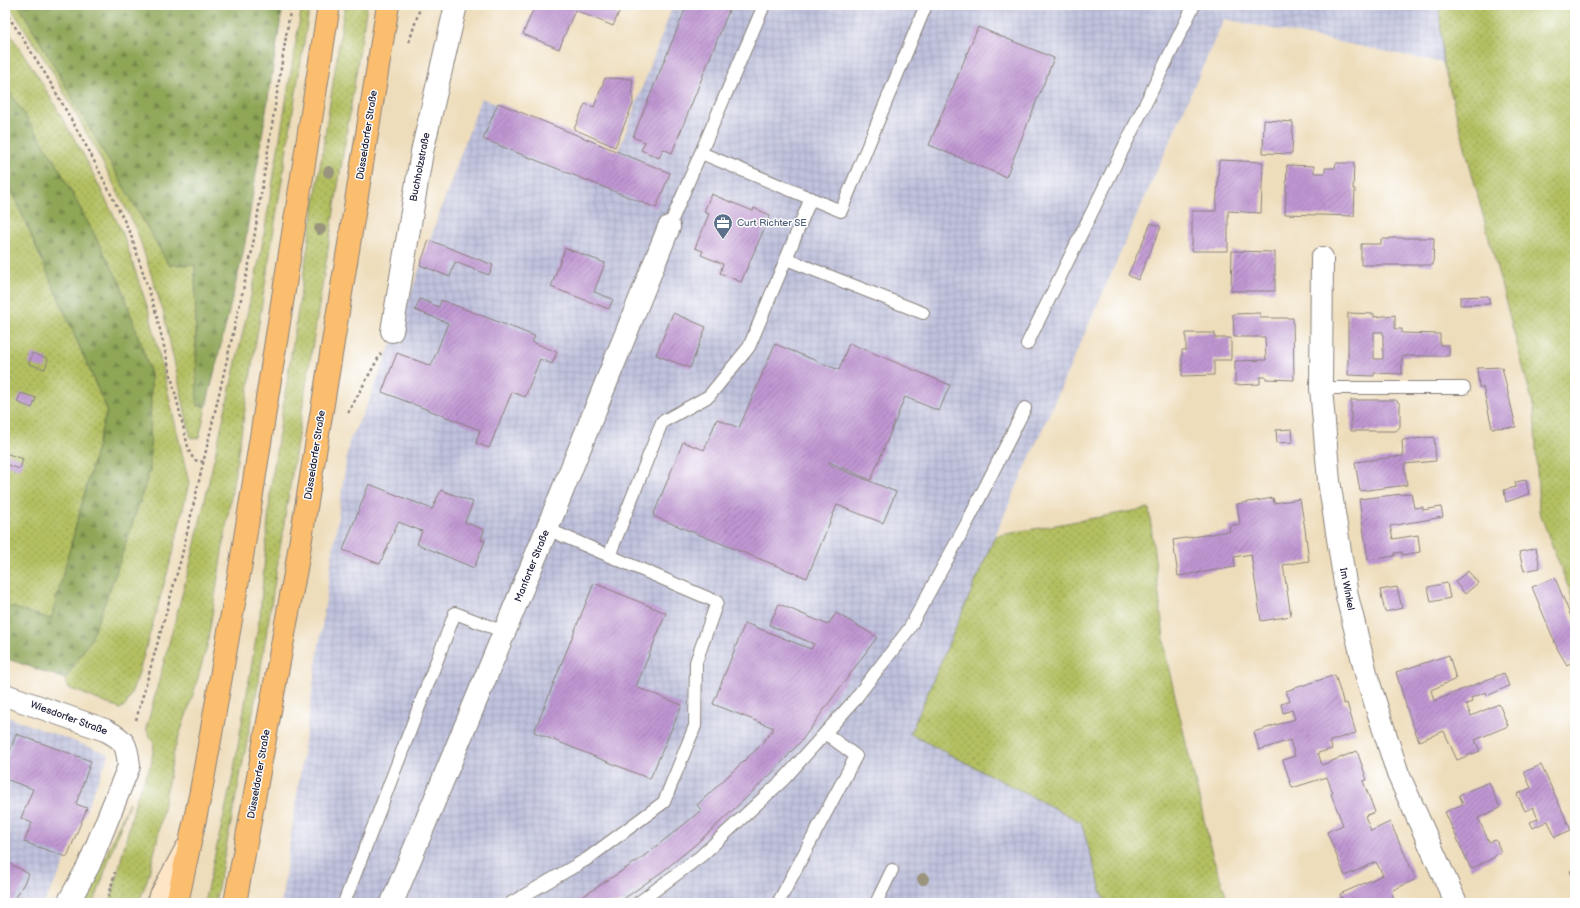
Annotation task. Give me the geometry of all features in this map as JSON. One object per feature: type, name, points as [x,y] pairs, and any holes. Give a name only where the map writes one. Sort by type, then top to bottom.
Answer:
[{"type":"main road","points":[[177,903],[201,791],[242,558],[329,5]]},
{"type":"main road","name":"Düsseldorfer Straße","points":[[235,903],[297,563],[388,5]]},
{"type":"street","name":"Buchholzstraße","points":[[392,331],[422,152],[456,5]]},
{"type":"street","name":"Manforter Straße","points":[[392,903],[547,529],[669,227]]},
{"type":"street","name":"Im Winkel","points":[[1322,258],[1321,388],[1329,481],[1347,596],[1367,676],[1398,774],[1456,903]]},
{"type":"street","name":"Wiesdorfer Straße","points":[[5,695],[105,730],[118,737],[128,749]]},
{"type":"street","points":[[68,903],[89,865],[129,766],[128,749]]},
{"type":"street","points":[[157,903],[190,841]]},
{"type":"lane","points":[[669,227],[764,5]]},
{"type":"lane","points":[[701,153],[840,211],[926,5]]},
{"type":"lane","points":[[1027,344],[1194,5]]},
{"type":"lane","points":[[609,556],[662,422],[709,396],[748,347],[811,198]]},
{"type":"lane","points":[[786,259],[922,313]]},
{"type":"lane","points":[[1321,388],[1464,388]]},
{"type":"lane","points":[[638,903],[701,856],[784,779],[852,702],[909,630],[967,523],[1025,408]]},
{"type":"lane","points":[[511,903],[587,859],[664,802],[695,726],[696,662],[717,602],[547,529]]},
{"type":"lane","points":[[344,903],[455,613],[504,632]]},
{"type":"lane","points":[[778,903],[856,756],[825,733]]},
{"type":"lane","points":[[876,903],[892,870]]},
{"type":"path","points":[[128,749],[181,559],[252,251],[291,5]]},
{"type":"path","points":[[5,11],[46,75],[81,137],[130,232],[156,313],[189,451],[194,460],[204,462]]},
{"type":"path","points":[[347,414],[392,331]]},
{"type":"path","points":[[5,374],[9,375],[5,388]]},
{"type":"shaded area","points":[[673,5],[1439,5],[1443,63],[1224,19],[995,536],[910,734],[1081,822],[1105,903],[281,903],[349,442],[368,403],[406,306],[481,98],[618,152]]},
{"type":"shaded area","points":[[5,716],[109,754],[60,873],[44,903],[5,903]]},
{"type":"green space","points":[[9,5],[19,5],[169,265],[195,264],[197,405],[206,407],[199,438],[191,438],[163,311],[136,228],[95,148],[52,71]]},
{"type":"green space","points":[[19,5],[283,5],[244,249],[206,407],[197,405],[195,265],[169,265]]},
{"type":"green space","points":[[302,5],[310,5],[207,646],[193,695],[174,751],[156,846],[139,903],[110,903],[137,796],[151,765],[154,744],[146,729],[191,561],[261,252]]},
{"type":"green space","points":[[345,5],[367,5],[258,686],[215,903],[204,903],[233,775],[260,615],[271,485]]},
{"type":"green space","points":[[1439,5],[1575,5],[1575,605],[1539,511],[1534,409],[1443,63]]},
{"type":"green space","points":[[5,26],[39,78],[83,154],[123,234],[150,315],[189,483],[172,556],[137,679],[126,705],[120,709],[67,687],[65,679],[91,639],[117,570],[150,470],[151,374],[120,283],[56,163],[5,85]]},
{"type":"green space","points":[[5,85],[56,163],[120,283],[151,374],[150,470],[117,570],[91,639],[65,679],[5,658],[5,605],[51,619],[107,410],[5,175]]},
{"type":"green space","points":[[5,175],[107,410],[51,620],[5,605]]},
{"type":"green space","points":[[1149,508],[1166,657],[1213,858],[1229,903],[1105,903],[1081,822],[910,734],[995,536]]},
{"type":"green space","points":[[129,802],[94,903],[82,903],[100,869]]},
{"type":"building","points":[[535,5],[622,5],[613,26],[575,10],[559,49],[523,34]]},
{"type":"building","points":[[687,5],[731,5],[672,153],[663,149],[659,158],[641,150],[645,142],[633,137]]},
{"type":"building","points":[[978,27],[1054,58],[1006,177],[929,145]]},
{"type":"building","points":[[605,78],[632,79],[633,104],[615,147],[574,129],[585,104],[594,107]]},
{"type":"building","points":[[498,103],[670,173],[656,208],[483,139]]},
{"type":"building","points":[[1264,120],[1293,122],[1292,154],[1263,153]]},
{"type":"building","points":[[1219,160],[1263,162],[1261,213],[1228,211],[1228,251],[1192,251],[1192,211],[1216,211]]},
{"type":"building","points":[[1336,163],[1354,163],[1354,216],[1285,214],[1287,165],[1314,166],[1314,173],[1325,173],[1325,168],[1335,168]]},
{"type":"building","points":[[711,194],[753,211],[754,208],[770,215],[741,282],[720,273],[723,264],[701,255],[703,251],[695,248],[709,214],[704,212]]},
{"type":"building","points":[[1151,223],[1161,227],[1138,280],[1128,275]]},
{"type":"building","points":[[1434,238],[1433,265],[1361,265],[1361,244],[1381,244],[1381,239]]},
{"type":"building","points":[[429,240],[493,265],[489,275],[455,262],[450,277],[420,265]]},
{"type":"building","points":[[565,248],[605,263],[594,292],[613,299],[609,309],[551,287]]},
{"type":"building","points":[[1232,251],[1275,252],[1275,291],[1231,291]]},
{"type":"building","points":[[1488,296],[1490,304],[1460,305],[1460,297]]},
{"type":"building","points":[[420,299],[439,307],[441,300],[535,336],[532,342],[557,352],[552,364],[540,359],[525,397],[512,392],[489,448],[476,443],[480,430],[382,392],[397,353],[431,366],[448,323],[415,310]]},
{"type":"building","points":[[673,313],[706,327],[690,368],[656,355]]},
{"type":"building","points":[[1260,313],[1260,318],[1293,318],[1294,380],[1266,379],[1266,377],[1260,377],[1260,384],[1235,385],[1235,361],[1266,360],[1265,337],[1234,337],[1233,314]]},
{"type":"building","points":[[1348,313],[1374,314],[1374,317],[1395,315],[1395,329],[1402,329],[1402,333],[1440,334],[1440,345],[1449,345],[1449,356],[1402,356],[1402,374],[1374,373],[1374,376],[1348,375]],"holes":[[[1374,332],[1383,332],[1383,359],[1374,359]]]},
{"type":"building","points":[[1186,333],[1215,333],[1215,338],[1231,338],[1231,360],[1214,360],[1214,375],[1182,376],[1182,350],[1186,350]]},
{"type":"building","points":[[849,343],[950,385],[939,411],[905,397],[871,480],[829,462],[828,464],[896,492],[883,523],[837,505],[807,578],[653,516],[683,442],[704,450],[717,419],[739,428],[775,344],[839,370]]},
{"type":"building","points":[[32,353],[48,359],[45,369],[29,364]]},
{"type":"building","points":[[1502,367],[1516,427],[1492,428],[1483,387],[1479,387],[1477,368]]},
{"type":"building","points":[[21,393],[36,398],[32,408],[17,402]]},
{"type":"building","points":[[1351,400],[1396,400],[1400,404],[1400,427],[1396,431],[1351,431]]},
{"type":"building","points":[[1292,429],[1293,442],[1277,443],[1276,430]]},
{"type":"building","points":[[1434,437],[1436,461],[1404,464],[1407,485],[1360,491],[1355,462],[1403,456],[1402,440]]},
{"type":"building","points":[[5,453],[23,459],[20,469],[5,464]]},
{"type":"building","points":[[1526,480],[1529,494],[1506,502],[1504,490],[1516,487],[1515,482]]},
{"type":"building","points":[[369,484],[432,509],[441,490],[473,502],[465,522],[484,530],[481,540],[485,541],[474,568],[417,544],[422,531],[398,522],[380,564],[343,550]]},
{"type":"building","points":[[1411,493],[1414,508],[1423,507],[1423,510],[1441,507],[1443,517],[1390,526],[1393,539],[1418,535],[1420,552],[1402,555],[1402,552],[1395,553],[1395,556],[1368,560],[1359,499]]},
{"type":"building","points":[[1273,498],[1274,503],[1300,499],[1309,561],[1283,565],[1291,616],[1261,621],[1251,554],[1234,557],[1235,567],[1178,576],[1173,540],[1230,531],[1229,526],[1240,524],[1237,504]]},
{"type":"building","points":[[1536,548],[1540,568],[1524,571],[1519,552]]},
{"type":"building","points":[[1468,571],[1478,583],[1465,594],[1455,582]]},
{"type":"building","points":[[1555,578],[1575,626],[1575,660],[1567,665],[1558,650],[1532,587]]},
{"type":"building","points":[[594,583],[666,613],[636,687],[682,705],[650,779],[534,732]]},
{"type":"building","points":[[1447,583],[1450,598],[1431,602],[1428,587]]},
{"type":"building","points":[[1397,587],[1402,608],[1385,612],[1380,590]]},
{"type":"building","points":[[779,604],[828,625],[836,613],[877,637],[802,740],[773,772],[695,845],[663,871],[618,903],[573,903],[640,859],[701,810],[697,805],[761,745],[774,728],[713,704],[745,623],[811,649],[814,644],[769,625]]},
{"type":"building","points":[[1449,655],[1456,679],[1431,690],[1434,701],[1504,673],[1509,686],[1487,696],[1486,692],[1471,698],[1472,702],[1466,704],[1471,716],[1499,704],[1508,726],[1475,740],[1480,751],[1457,760],[1444,731],[1419,741],[1408,712],[1396,672]]},
{"type":"building","points":[[1335,675],[1344,704],[1347,703],[1356,733],[1330,741],[1332,749],[1318,753],[1322,765],[1357,751],[1367,780],[1363,781],[1375,812],[1365,816],[1371,831],[1390,822],[1416,879],[1391,891],[1395,902],[1392,903],[1344,903],[1340,894],[1383,875],[1376,862],[1345,876],[1327,832],[1343,825],[1331,794],[1333,793],[1327,777],[1292,788],[1283,760],[1295,756],[1290,740],[1259,750],[1254,732],[1295,719],[1292,710],[1283,713],[1281,704],[1290,701],[1286,691]]},
{"type":"building","points":[[16,734],[91,761],[76,804],[87,808],[67,857],[24,842],[32,823],[21,818],[33,789],[5,779],[5,765]]},
{"type":"building","points":[[1541,765],[1571,830],[1555,837],[1548,821],[1533,828],[1530,822],[1538,819],[1533,807],[1525,811],[1517,794],[1531,788],[1524,772]]},
{"type":"building","points":[[1489,782],[1500,808],[1478,818],[1489,842],[1496,840],[1501,852],[1494,855],[1495,857],[1471,869],[1445,812],[1463,804],[1459,795]]},
{"type":"building","points":[[5,861],[29,874],[13,903],[5,903]]},
{"type":"building","points":[[1575,869],[1575,883],[1570,871]]},
{"type":"place","name":"Curt Richter SE","points":[[723,240]]}]
